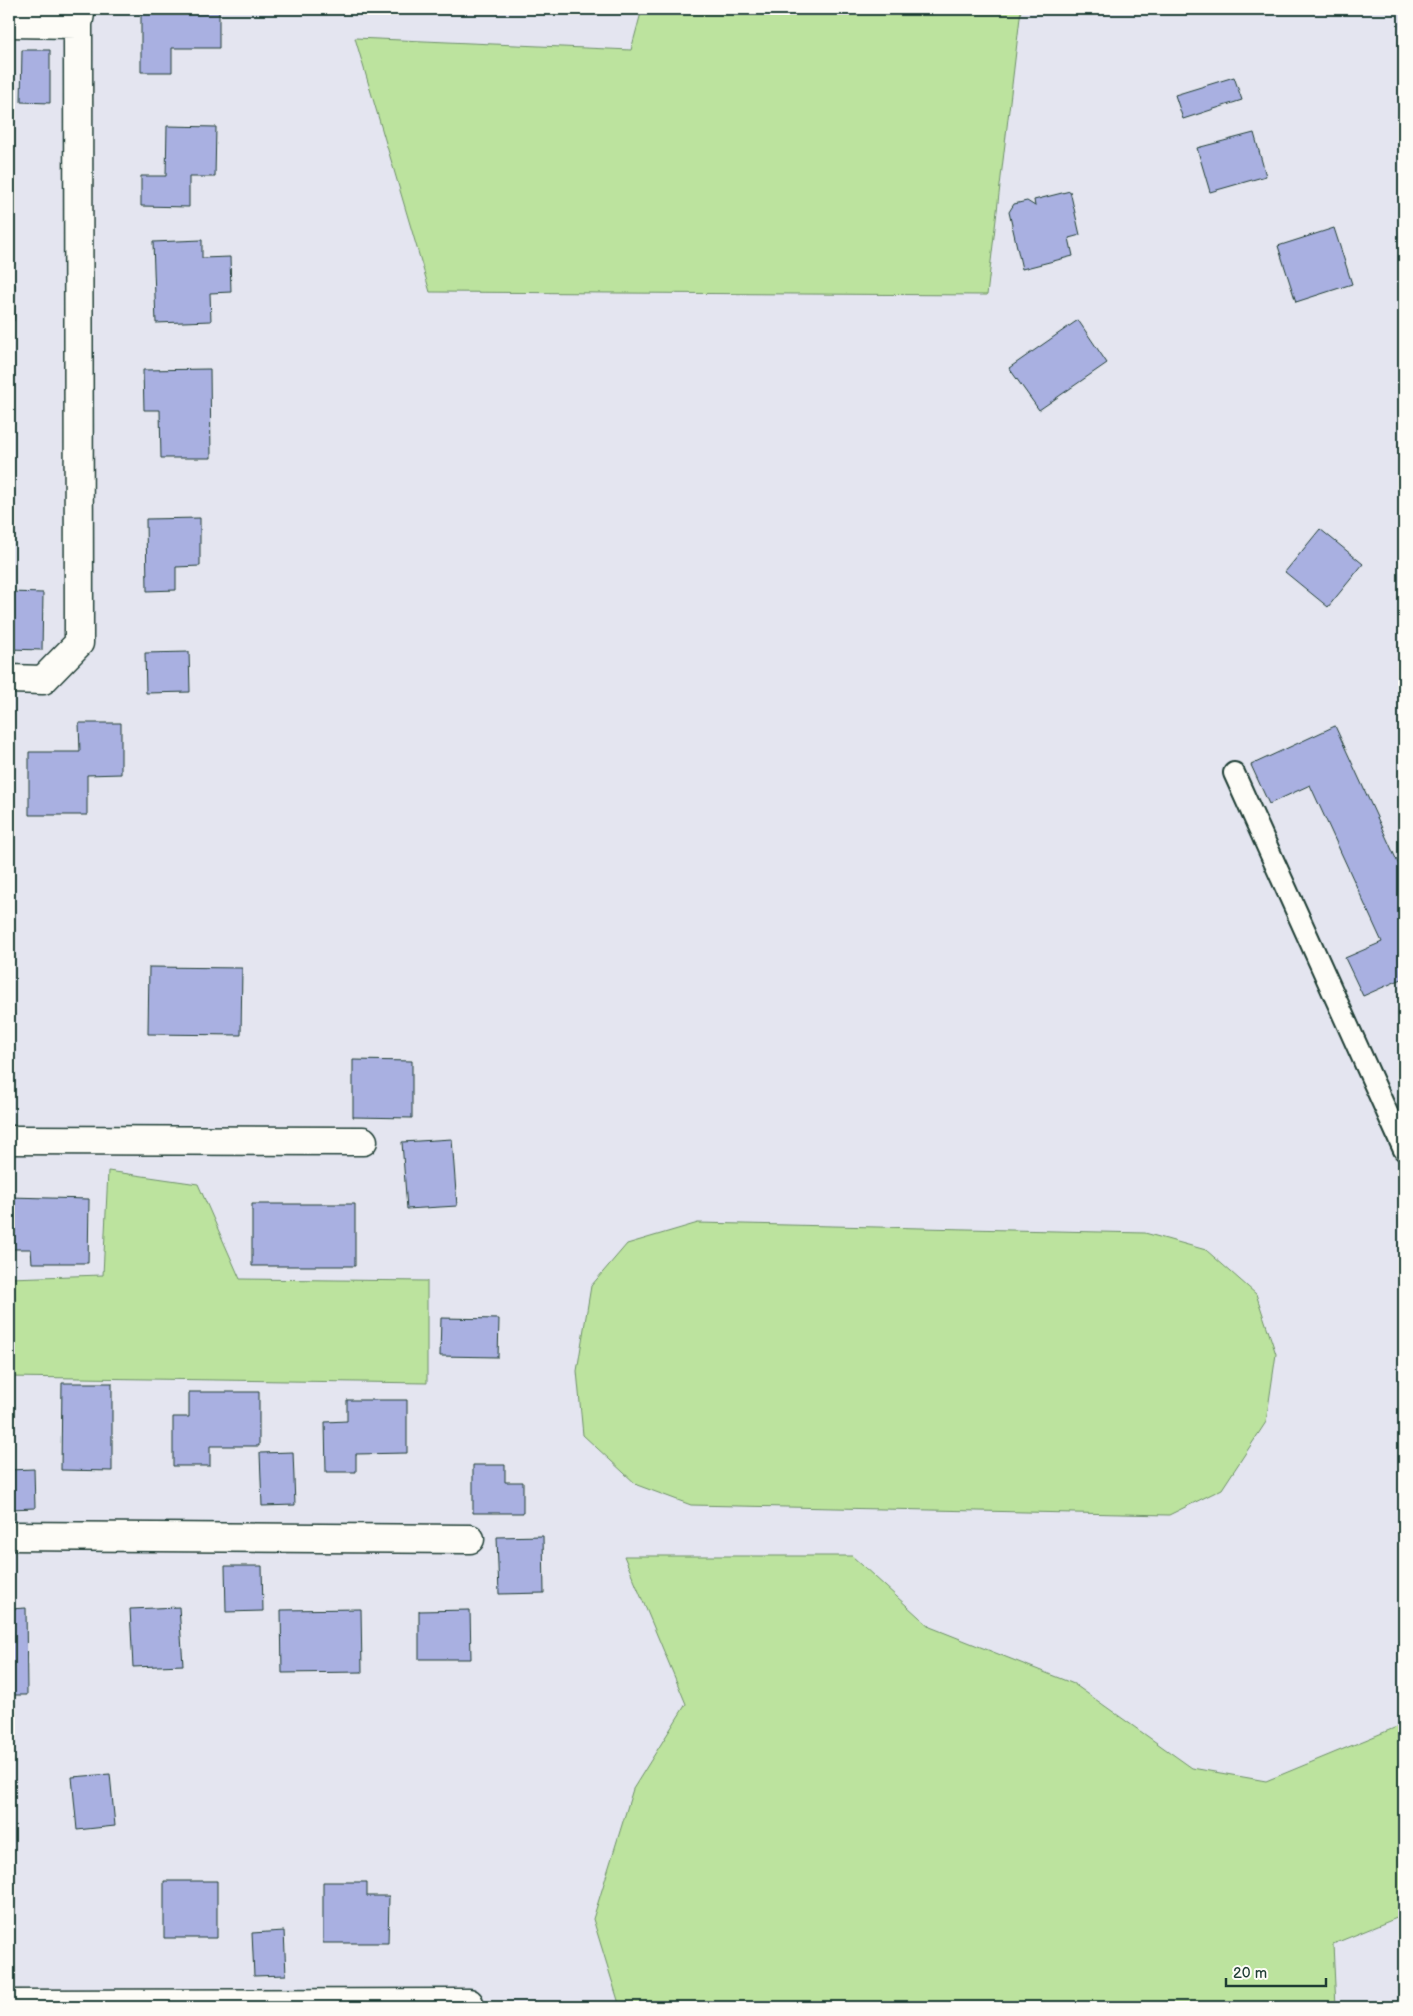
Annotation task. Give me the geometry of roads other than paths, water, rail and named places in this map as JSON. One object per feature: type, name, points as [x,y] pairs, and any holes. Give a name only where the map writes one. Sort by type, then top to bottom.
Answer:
[{"type":"street","points":[[9,23],[80,16],[79,643],[43,680],[9,679]]},
{"type":"street","points":[[9,1140],[363,1141]]},
{"type":"street","points":[[9,1536],[470,1539]]},
{"type":"street","points":[[9,2004],[470,2003],[470,2007]]},
{"type":"lane","points":[[1234,773],[1404,1150]]}]
